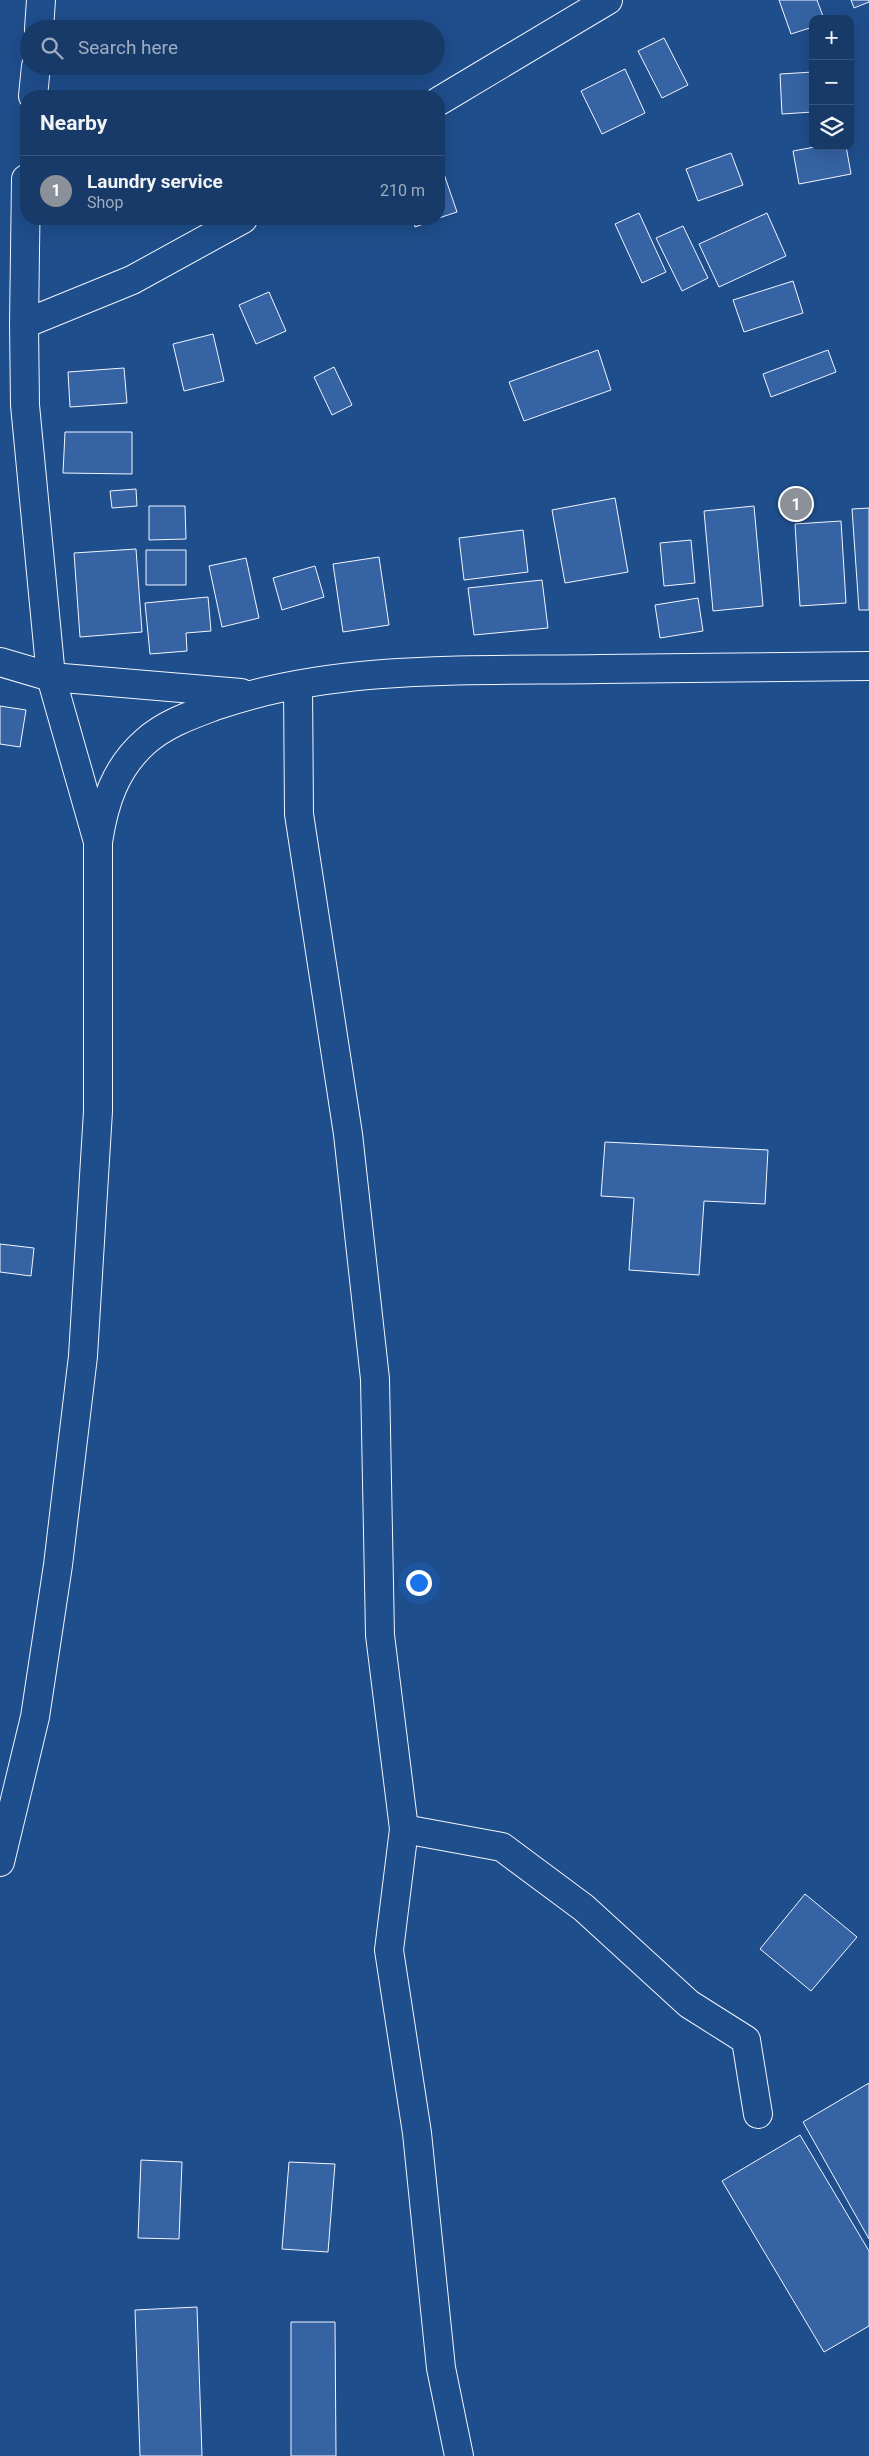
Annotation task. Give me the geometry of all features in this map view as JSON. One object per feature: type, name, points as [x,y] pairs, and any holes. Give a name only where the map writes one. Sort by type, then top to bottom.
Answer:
[{"type":"street","points":[[40,20],[41,0]]},
{"type":"street","points":[[445,97],[608,0]]},
{"type":"street","points":[[34,90],[35,75]]},
{"type":"street","points":[[25,225],[25,405],[51,677],[98,842]]},
{"type":"street","points":[[24,324],[132,280],[232,225]]},
{"type":"street","points":[[0,662],[51,677],[250,694]]},
{"type":"street","points":[[0,1862],[35,1717],[58,1564],[83,1356],[98,1111],[98,842],[103,810],[119,772],[147,741],[186,716],[250,694],[327,680],[443,671],[869,666]]},
{"type":"street","points":[[298,686],[299,814],[348,1134],[375,1379],[380,1635],[404,1829],[389,1950],[418,2133],[441,2368],[459,2456]]},
{"type":"street","points":[[404,1829],[502,1847],[584,1908],[689,2004],[746,2040],[758,2114]]},
{"type":"building","points":[[779,0],[817,0],[823,15],[809,15],[809,28],[791,34]]},
{"type":"building","points":[[851,0],[869,0],[869,2],[854,8]]},
{"type":"building","points":[[664,38],[688,85],[662,98],[638,51]]},
{"type":"building","points":[[625,69],[645,113],[602,134],[581,91]]},
{"type":"building","points":[[809,72],[809,112],[782,114],[780,74]]},
{"type":"building","points":[[809,148],[809,150],[847,150],[851,174],[799,184],[793,151]]},
{"type":"building","points":[[731,153],[743,185],[698,201],[686,169]]},
{"type":"building","points":[[445,177],[457,212],[445,216]]},
{"type":"building","points":[[639,213],[666,272],[642,283],[615,224]]},
{"type":"building","points":[[767,213],[786,256],[719,287],[699,244]]},
{"type":"building","points":[[683,226],[708,278],[682,291],[656,238]]},
{"type":"building","points":[[793,281],[803,313],[744,332],[733,300]]},
{"type":"building","points":[[269,292],[286,331],[256,344],[239,305]]},
{"type":"building","points":[[213,334],[224,381],[184,391],[173,344]]},
{"type":"building","points":[[598,350],[611,390],[524,421],[509,382]]},
{"type":"building","points":[[828,350],[836,372],[771,397],[763,374]]},
{"type":"building","points":[[334,367],[352,405],[332,415],[314,377]]},
{"type":"building","points":[[124,368],[127,403],[70,407],[68,372]]},
{"type":"building","points":[[65,432],[132,432],[132,474],[63,473]]},
{"type":"building","points":[[136,489],[137,506],[112,508],[110,491]]},
{"type":"building","points":[[615,498],[628,572],[565,583],[552,510]]},
{"type":"building","points":[[149,506],[185,506],[186,539],[149,540]]},
{"type":"building","points":[[754,506],[763,606],[713,611],[704,511]]},
{"type":"building","points":[[869,508],[869,610],[859,610],[852,509]]},
{"type":"building","points":[[841,521],[846,603],[800,606],[795,524]]},
{"type":"building","points":[[523,530],[528,572],[464,580],[459,538]]},
{"type":"building","points":[[691,540],[695,583],[664,586],[660,543]]},
{"type":"building","points":[[136,549],[142,632],[80,637],[74,553]]},
{"type":"building","points":[[146,550],[186,550],[186,585],[146,585]]},
{"type":"building","points":[[379,557],[389,625],[343,632],[333,564]]},
{"type":"building","points":[[246,558],[259,618],[222,627],[209,566]]},
{"type":"building","points":[[315,566],[324,597],[282,610],[273,578]]},
{"type":"building","points":[[542,580],[548,628],[474,635],[468,588]]},
{"type":"building","points":[[208,597],[211,631],[186,633],[187,651],[150,654],[145,603]]},
{"type":"building","points":[[698,598],[703,631],[660,638],[655,605]]},
{"type":"building","points":[[0,706],[26,710],[20,747],[0,744]]},
{"type":"building","points":[[605,1142],[768,1150],[765,1204],[704,1201],[699,1275],[629,1270],[634,1198],[601,1196]]},
{"type":"building","points":[[0,1244],[34,1248],[31,1276],[0,1272]]},
{"type":"building","points":[[805,1894],[857,1937],[811,1991],[760,1949]]},
{"type":"building","points":[[869,2083],[869,2239],[803,2122]]},
{"type":"building","points":[[800,2135],[869,2251],[869,2326],[824,2352],[722,2181]]},
{"type":"building","points":[[141,2160],[182,2162],[179,2239],[138,2238]]},
{"type":"building","points":[[289,2162],[335,2164],[328,2252],[282,2249]]},
{"type":"building","points":[[197,2307],[202,2456],[140,2456],[135,2310]]},
{"type":"building","points":[[291,2322],[335,2322],[336,2456],[291,2456]]},
{"type":"place","name":"Laundry service","points":[[796,504]]}]
